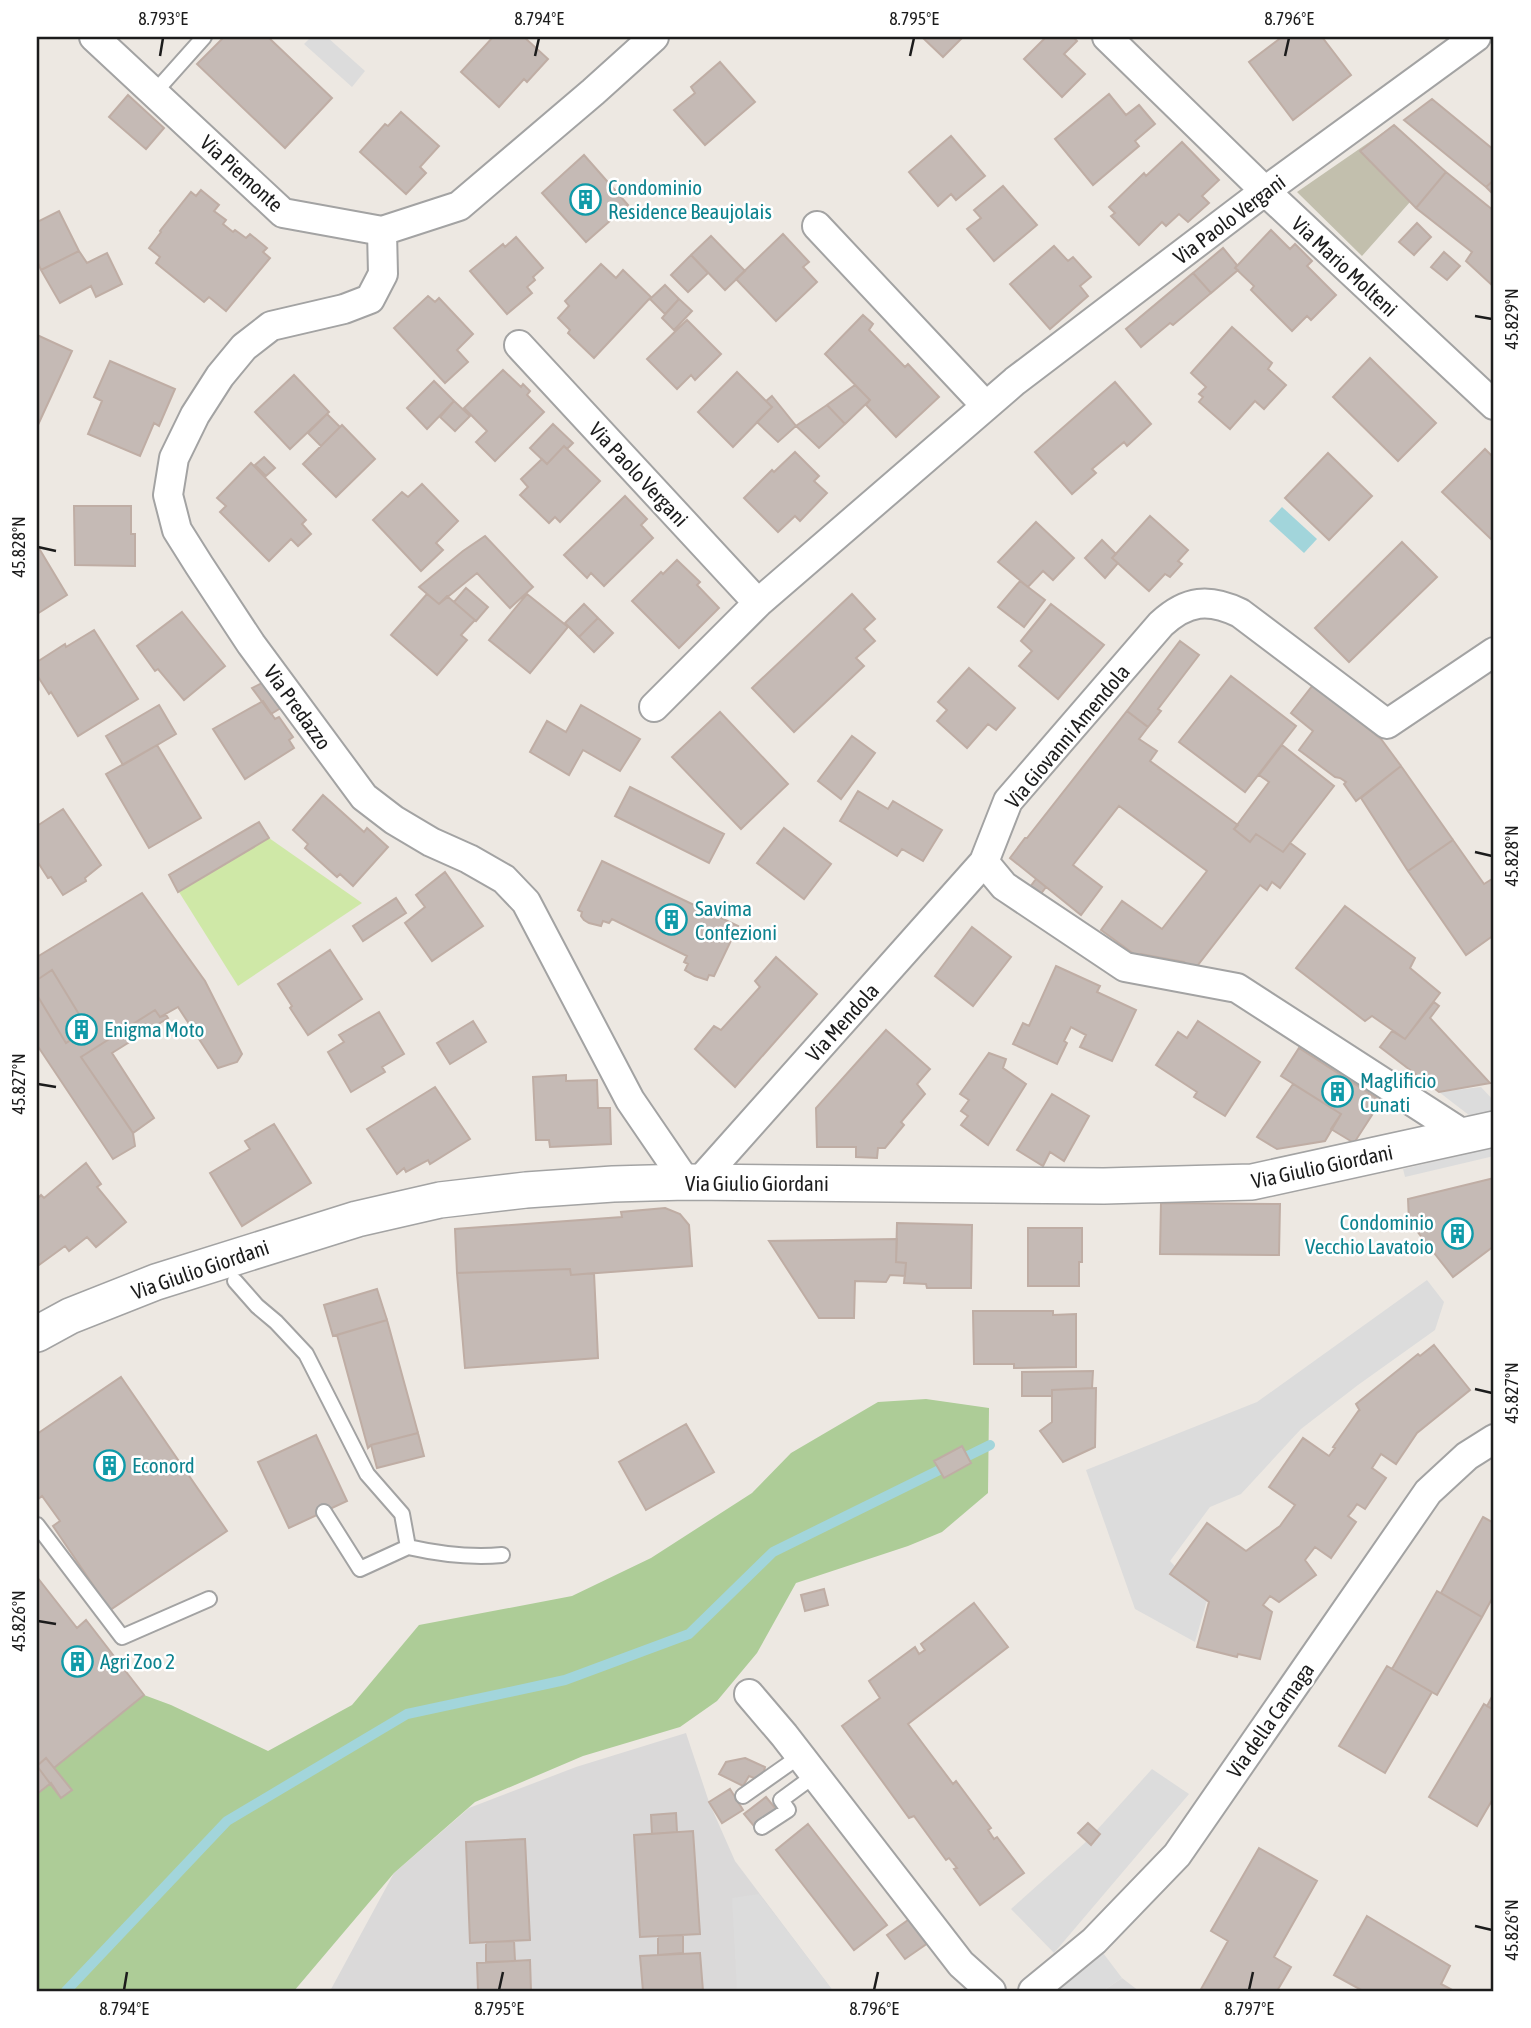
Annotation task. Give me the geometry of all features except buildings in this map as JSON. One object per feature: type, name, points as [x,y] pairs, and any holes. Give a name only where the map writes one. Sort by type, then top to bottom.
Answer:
[{"type":"street","name":"Via Piemonte","points":[[94,37],[283,213],[383,230],[458,206],[654,37]]},
{"type":"street","name":"Via Mario Molteni","points":[[1107,37],[1265,191],[1494,405]]},
{"type":"street","name":"Via Paolo Vergani","points":[[654,707],[758,603],[1015,381],[1265,191],[1476,37]]},
{"type":"street","points":[[817,226],[986,407]]},
{"type":"street","name":"Via Predazzo","points":[[383,230],[383,274],[370,299],[344,309],[271,326],[244,347],[220,376],[195,415],[174,458],[167,495],[177,530],[251,644],[364,797],[403,826],[504,879],[526,902],[630,1100],[693,1182]]},
{"type":"street","name":"Via Paolo Vergani","points":[[519,345],[758,603]]},
{"type":"street","name":"Via Giovanni Amendola","points":[[985,862],[1008,801],[1161,624],[1184,607],[1211,603],[1240,612],[1387,724],[1494,652]]},
{"type":"street","points":[[985,862],[1004,886],[1125,967],[1237,988],[1480,1132]]},
{"type":"street","name":"Via Mendola","points":[[693,1182],[985,862]]},
{"type":"street","name":"Via Giulio Giordani","points":[[37,1334],[70,1316],[156,1282],[357,1219],[440,1200],[612,1184],[693,1182],[1104,1186],[1252,1182],[1480,1132]]},
{"type":"street","name":"Via della Carnaga","points":[[1032,1991],[1094,1941],[1184,1859],[1428,1492],[1467,1456],[1494,1439]]},
{"type":"street","points":[[750,1694],[961,1964],[991,1991]]},
{"type":"lane","points":[[154,93],[204,37]]},
{"type":"lane","points":[[235,1281],[306,1354],[368,1474],[402,1514],[408,1547]]},
{"type":"lane","points":[[324,1512],[360,1569],[408,1547],[439,1554],[486,1557],[502,1555]]},
{"type":"lane","points":[[37,1525],[122,1637],[209,1599]]},
{"type":"lane","points":[[743,1796],[793,1751]]},
{"type":"lane","points":[[762,1828],[788,1810],[781,1800],[793,1751]]},
{"type":"shaded area","points":[[311,37],[327,37],[365,71],[352,87],[304,44]]},
{"type":"shaded area","points":[[1394,125],[1446,172],[1416,208],[1410,202],[1362,256],[1297,192]]},
{"type":"shaded area","points":[[1481,1087],[1494,1101],[1494,1114],[1474,1119],[1439,1092]]},
{"type":"shaded area","points":[[1494,1147],[1494,1156],[1405,1177],[1403,1169]]},
{"type":"shaded area","points":[[1427,1280],[1444,1302],[1435,1330],[1301,1429],[1241,1494],[1210,1507],[1170,1561],[1207,1600],[1195,1642],[1135,1609],[1086,1470],[1257,1402]]},
{"type":"shaded area","points":[[686,1733],[709,1802],[735,1861],[833,1991],[330,1991],[394,1873],[469,1808],[576,1767]]},
{"type":"shaded area","points":[[1152,1769],[1189,1794],[1054,1953],[1011,1909],[1087,1841]]},
{"type":"shaded area","points":[[759,1894],[833,1991],[737,1991],[732,1898]]},
{"type":"shaded area","points":[[1094,1941],[1122,1978],[1103,1991],[1033,1991]]},
{"type":"shaded area","points":[[1122,1978],[1139,1991],[1103,1991]]},
{"type":"green space","points":[[269,838],[362,903],[238,986],[179,892]]},
{"type":"green space","points":[[926,1399],[989,1408],[988,1493],[942,1532],[796,1583],[757,1653],[717,1701],[680,1727],[583,1756],[475,1802],[394,1873],[294,1991],[37,1991],[37,1794],[51,1783],[72,1790],[54,1768],[144,1695],[268,1751],[352,1705],[419,1625],[572,1596],[651,1558],[752,1493],[791,1453],[878,1402]]},
{"type":"water","points":[[1282,507],[1317,539],[1304,553],[1269,521]]},
{"type":"waterway","points":[[66,1991],[227,1821],[407,1714],[565,1680],[689,1634],[773,1552],[990,1445]]},
{"type":"place","name":"Condominio Residence Beaujolais","points":[[585,199]]},
{"type":"place","name":"Savima Confezioni","points":[[672,920]]},
{"type":"place","name":"Enigma Moto","points":[[81,1029]]},
{"type":"place","name":"Maglificio Cunati","points":[[1337,1092]]},
{"type":"place","name":"Condominio Vecchio Lavatoio","points":[[1457,1234]]},
{"type":"place","name":"Econord","points":[[109,1465]]},
{"type":"place","name":"Agri Zoo 2","points":[[77,1661]]}]
